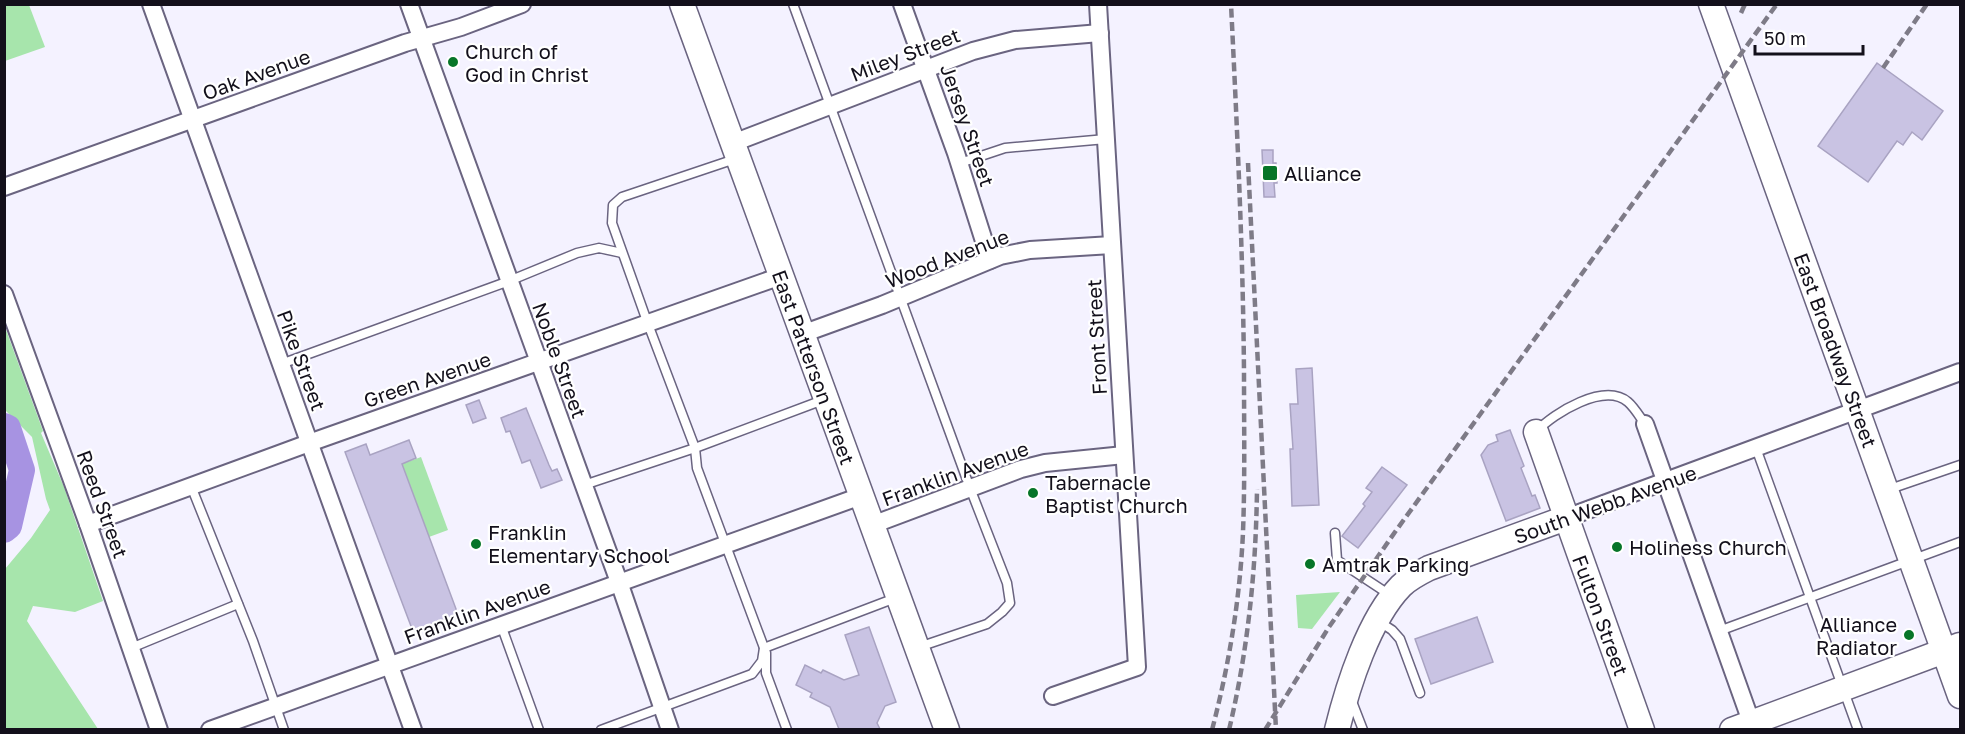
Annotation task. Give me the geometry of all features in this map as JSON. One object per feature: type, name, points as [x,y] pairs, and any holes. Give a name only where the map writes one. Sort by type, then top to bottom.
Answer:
[{"type":"street","name":"Pike Street","points":[[152,4],[413,729]]},
{"type":"street","name":"Noble Street","points":[[409,4],[619,582],[670,729]]},
{"type":"street","name":"Oak Avenue","points":[[4,187],[522,4]]},
{"type":"street","name":"East Patterson Street","points":[[682,4],[947,729]]},
{"type":"street","name":"Jersey Street","points":[[902,4],[960,163],[990,260]]},
{"type":"street","name":"Front Street","points":[[1053,696],[1137,667],[1098,4]]},
{"type":"street","name":"East Broadway Street","points":[[1711,4],[1912,560],[1952,648],[1960,696]]},
{"type":"street","name":"Miley Street","points":[[735,150],[829,105],[994,44],[1015,40],[1100,33]]},
{"type":"street","name":"Wood Avenue","points":[[802,334],[901,297],[990,260],[1030,250],[1112,245]]},
{"type":"street","name":"Green Avenue","points":[[88,524],[309,443],[781,276]]},
{"type":"street","name":"Reed Street","points":[[4,294],[88,524],[159,729]]},
{"type":"street","name":"South Webb Avenue","points":[[1337,729],[1348,690],[1378,620],[1393,597],[1410,578],[1428,568],[1858,410],[1959,376]]},
{"type":"street","points":[[1645,424],[1719,631],[1745,727],[1952,648]]},
{"type":"street","name":"Fulton Street","points":[[1536,432],[1642,729]]},
{"type":"street","name":"Franklin Avenue","points":[[872,525],[1021,469],[1045,463],[1124,456]]},
{"type":"street","name":"Franklin Avenue","points":[[210,729],[861,496]]},
{"type":"lane","points":[[793,4],[1006,583],[1010,603],[987,624],[916,647]]},
{"type":"lane","points":[[960,163],[1005,148],[1106,139]]},
{"type":"lane","points":[[735,150],[622,197],[613,206],[612,223],[695,448],[698,468],[764,648],[766,673],[787,729]]},
{"type":"lane","points":[[280,363],[509,281],[577,252],[599,248],[622,253]]},
{"type":"lane","points":[[1536,432],[1559,412],[1591,398],[1610,394],[1627,401],[1645,424]]},
{"type":"lane","points":[[584,485],[695,448],[826,399]]},
{"type":"lane","points":[[1756,448],[1858,729]]},
{"type":"lane","points":[[1887,490],[1960,465]]},
{"type":"lane","points":[[191,486],[254,641],[284,729]]},
{"type":"lane","points":[[1335,533],[1337,560],[1393,597]]},
{"type":"lane","points":[[1719,631],[1960,542]]},
{"type":"lane","points":[[764,648],[898,596]]},
{"type":"lane","points":[[131,648],[238,604]]},
{"type":"lane","points":[[1378,620],[1400,639],[1420,693]]},
{"type":"lane","points":[[501,625],[539,729]]},
{"type":"lane","points":[[601,729],[752,674],[762,662],[764,648]]},
{"type":"lane","points":[[1348,690],[1363,729]]},
{"type":"green space","points":[[4,5],[29,5],[45,47],[5,61]]},
{"type":"green space","points":[[5,327],[43,431],[41,433],[64,487],[103,601],[75,612],[33,606],[27,621],[98,729],[5,729],[5,569],[31,538],[50,510],[32,437],[5,410]]},
{"type":"green space","points":[[421,457],[448,530],[429,537],[402,464]]},
{"type":"green space","points":[[1340,592],[1312,629],[1298,628],[1296,595]]},
{"type":"building","points":[[1877,63],[1943,111],[1922,140],[1912,132],[1903,145],[1897,141],[1868,182],[1818,146]]},
{"type":"building","points":[[1262,150],[1273,150],[1277,183],[1274,183],[1275,197],[1264,197]]},
{"type":"building","points":[[1312,368],[1319,505],[1292,506],[1290,449],[1293,449],[1290,404],[1298,404],[1296,369]]},
{"type":"building","points":[[479,400],[486,418],[473,423],[466,405]]},
{"type":"building","points":[[526,408],[552,471],[557,469],[562,480],[541,488],[530,460],[522,463],[510,431],[506,432],[501,418]]},
{"type":"building","points":[[1510,430],[1524,466],[1521,468],[1532,496],[1535,495],[1540,508],[1506,521],[1481,455],[1488,445],[1498,441],[1496,435]]},
{"type":"building","points":[[409,440],[416,458],[402,464],[459,617],[414,634],[345,452],[366,444],[370,455]]},
{"type":"building","points":[[1382,467],[1407,485],[1358,548],[1342,536],[1365,506],[1363,504],[1372,492],[1366,488]]},
{"type":"building","points":[[1477,617],[1493,662],[1431,684],[1415,639]]},
{"type":"building","points":[[869,627],[896,702],[885,706],[877,723],[880,729],[839,729],[830,707],[810,697],[812,693],[796,685],[805,665],[844,680],[859,675],[845,635]]},
{"type":"waterway","points":[[4,426],[8,428],[22,470],[9,526],[4,530]]},
{"type":"railway","points":[[1212,730],[1224,681],[1236,607],[1244,512],[1242,281],[1231,4]]},
{"type":"railway","points":[[1741,13],[1745,4]]},
{"type":"railway","points":[[1265,730],[1329,627],[1395,532],[1777,4]]},
{"type":"railway","points":[[1883,68],[1927,4]]},
{"type":"railway","points":[[1248,163],[1276,730]]},
{"type":"railway","points":[[1229,730],[1250,610],[1257,489]]},
{"type":"place","name":"Church of God in Christ","points":[[453,62]]},
{"type":"place","name":"Alliance","points":[[1270,173]]},
{"type":"place","name":"Tabernacle Baptist Church","points":[[1033,493]]},
{"type":"place","name":"Franklin Elementary School","points":[[476,544]]},
{"type":"place","name":"Holiness Church","points":[[1617,547]]},
{"type":"place","name":"Amtrak Parking","points":[[1310,564]]},
{"type":"place","name":"Alliance Radiator","points":[[1909,635]]}]
